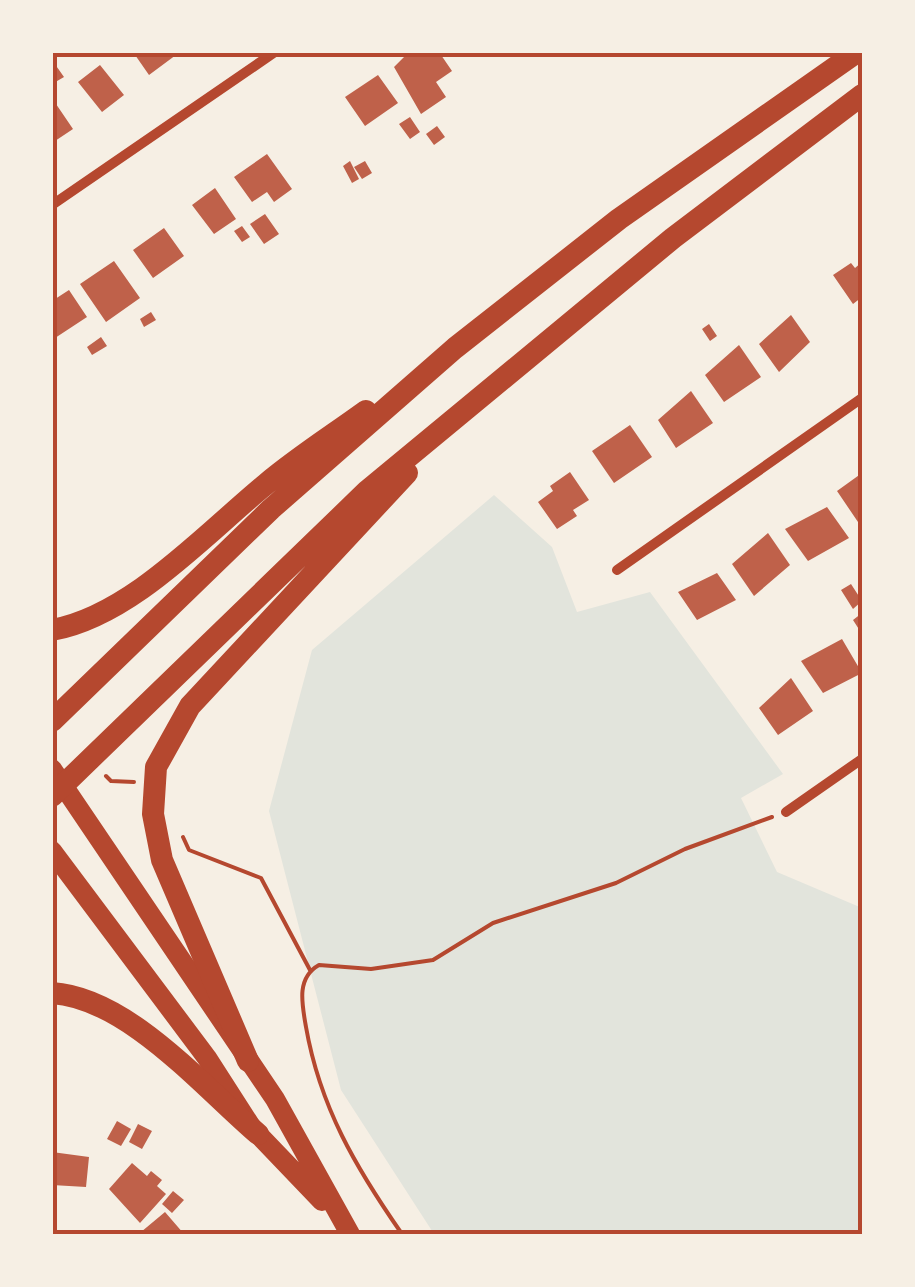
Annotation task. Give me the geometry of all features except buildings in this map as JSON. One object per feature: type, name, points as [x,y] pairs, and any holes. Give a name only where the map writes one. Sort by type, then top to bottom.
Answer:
[{"type":"highway","points":[[52,630],[82,625],[114,608],[271,479],[454,348],[619,218],[857,52]]},
{"type":"highway","points":[[56,783],[88,761],[367,491],[673,238],[862,95]]},
{"type":"highway","points":[[52,721],[271,509],[454,348]]},
{"type":"highway","points":[[248,1061],[162,860],[153,814],[156,766],[190,706],[460,412]]},
{"type":"highway","points":[[52,993],[102,1006],[144,1032],[258,1134]]},
{"type":"main road","points":[[56,783],[275,1098],[346,1228]]},
{"type":"main road","points":[[52,852],[258,1134],[346,1228]]},
{"type":"street","points":[[52,205],[260,57],[275,52]]},
{"type":"street","points":[[616,570],[862,398]]},
{"type":"street","points":[[786,812],[862,760]]},
{"type":"path","points":[[88,761],[111,781],[154,783]]},
{"type":"path","points":[[402,1234],[332,1122],[314,1073],[303,1011],[303,982],[310,970],[319,965],[404,967],[433,960],[493,923],[616,884],[685,849],[786,812]]},
{"type":"path","points":[[178,827],[189,850],[260,878],[310,970]]},
{"type":"shaded area","points":[[494,495],[552,547],[577,612],[650,592],[783,774],[741,798],[777,872],[862,908],[862,1228],[856,1234],[434,1234],[341,1090],[269,811],[312,650]]}]
